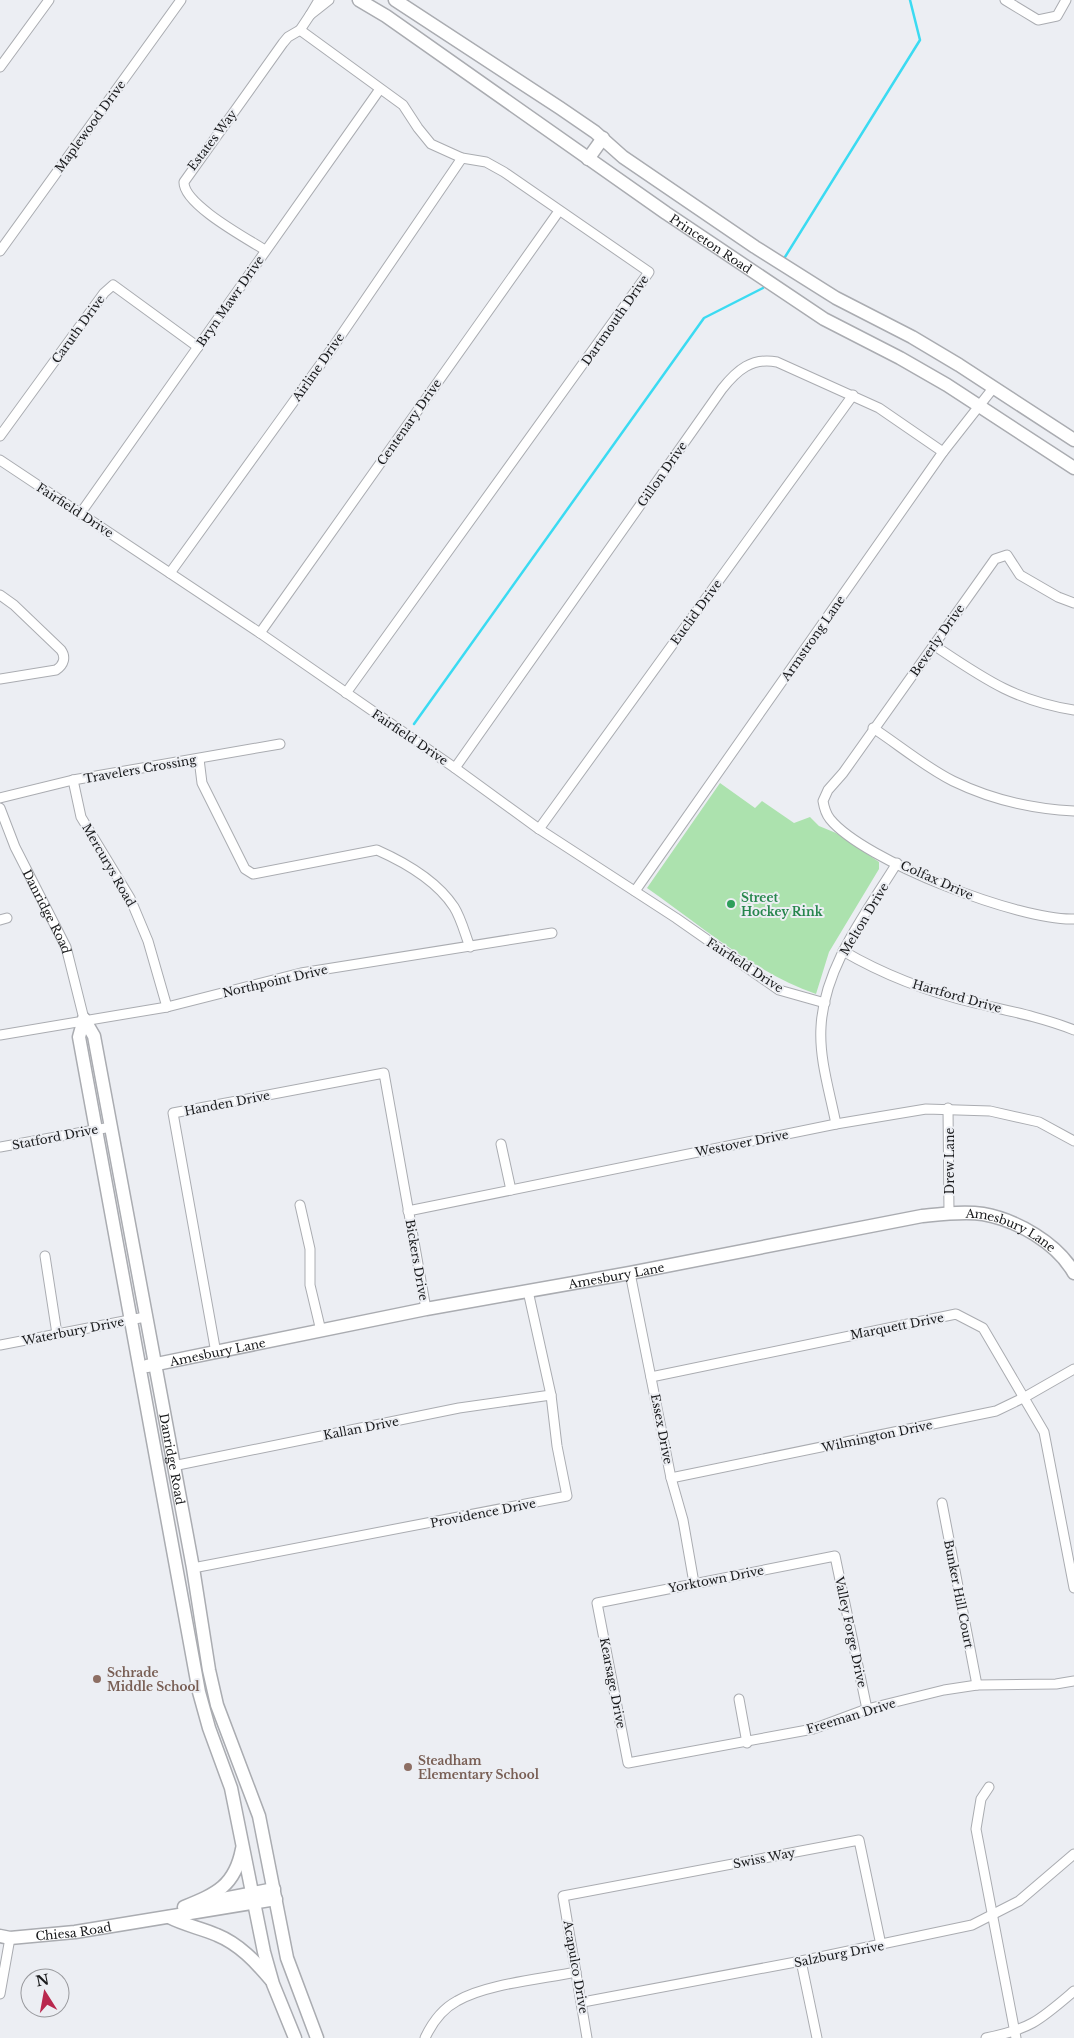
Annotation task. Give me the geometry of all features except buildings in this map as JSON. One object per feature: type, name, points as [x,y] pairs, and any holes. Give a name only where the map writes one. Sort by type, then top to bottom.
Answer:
[{"type":"street","points":[[0,67],[49,0]]},
{"type":"street","name":"Maplewood Drive","points":[[0,252],[181,0]]},
{"type":"street","name":"Estates Way","points":[[265,250],[192,201],[184,188],[184,182],[288,36],[300,30],[319,0]]},
{"type":"street","name":"Estates Way","points":[[310,15],[329,0]]},
{"type":"street","name":"Princeton Road","points":[[359,0],[386,16],[649,202],[824,319],[900,358],[1074,468]]},
{"type":"street","name":"Princeton Road","points":[[395,0],[509,74],[602,138],[622,157],[755,247],[836,298],[912,337],[994,387],[1074,440]]},
{"type":"street","points":[[1005,0],[1038,20],[1057,16],[1066,0]]},
{"type":"street","name":"Dartmouth Drive","points":[[300,30],[403,105],[431,144],[462,158],[486,162],[504,172],[649,272],[346,693]]},
{"type":"street","name":"Bryn Mawr Drive","points":[[80,514],[380,89]]},
{"type":"street","points":[[588,159],[602,138]]},
{"type":"street","name":"Airline Drive","points":[[170,573],[333,347],[462,158]]},
{"type":"street","points":[[649,202],[662,184]]},
{"type":"street","name":"Centenary Drive","points":[[260,633],[559,211]]},
{"type":"street","points":[[742,264],[755,247]]},
{"type":"street","name":"Caruth Drive","points":[[0,436],[104,293],[113,285],[198,347]]},
{"type":"street","points":[[900,358],[912,337]]},
{"type":"street","name":"Gillon Drive","points":[[455,768],[733,375],[754,362],[768,360],[880,408],[943,452]]},
{"type":"street","name":"Armstrong Lane","points":[[635,891],[943,452],[994,387]]},
{"type":"street","name":"Euclid Drive","points":[[538,829],[853,395]]},
{"type":"street","name":"Fairfield Drive","points":[[0,460],[260,633],[455,768],[538,829],[635,891],[779,990],[825,1003]]},
{"type":"street","name":"Beverly Drive","points":[[823,801],[828,790],[843,773],[873,728],[935,646],[979,580],[995,560],[1007,555],[1020,575],[1034,585],[1074,603]]},
{"type":"street","points":[[0,595],[14,605],[61,650],[64,657],[62,665],[52,671],[0,679]]},
{"type":"street","points":[[935,646],[1007,692],[1048,706],[1074,710]]},
{"type":"street","points":[[873,728],[951,780],[975,791],[1035,808],[1074,811]]},
{"type":"street","name":"Travelers Crossing","points":[[0,798],[73,780],[280,744]]},
{"type":"street","points":[[199,759],[202,782],[245,870],[253,874],[377,850],[393,857],[439,888],[455,908],[470,947]]},
{"type":"street","name":"Mercurys Road","points":[[73,780],[81,817],[130,898],[148,941],[167,1007]]},
{"type":"street","name":"Colfax Drive","points":[[823,801],[829,818],[838,827],[864,846],[897,863],[972,897],[1020,910],[1074,919]]},
{"type":"street","name":"Danridge Road","points":[[0,808],[15,847],[66,947],[84,1019],[94,1036],[217,1705],[261,1826],[275,1894]]},
{"type":"street","name":"Melton Drive","points":[[836,1124],[822,1055],[821,1026],[825,1003],[843,951],[897,863]]},
{"type":"street","name":"Northpoint Drive","points":[[0,1035],[84,1019],[167,1007],[301,973],[552,933]]},
{"type":"street","name":"Hartford Drive","points":[[843,951],[867,965],[920,987],[1038,1017],[1074,1030]]},
{"type":"street","name":"Danridge Road","points":[[84,1019],[79,1037],[199,1692],[208,1728],[231,1788],[244,1842],[254,1898]]},
{"type":"street","name":"Handen Drive","points":[[216,1353],[173,1113],[384,1073],[408,1211]]},
{"type":"street","name":"Westover Drive","points":[[408,1211],[836,1124],[926,1109],[948,1108],[990,1111],[1039,1122],[1074,1141]]},
{"type":"street","name":"Drew Lane","points":[[948,1108],[949,1213]]},
{"type":"street","name":"Statford Drive","points":[[0,1147],[111,1127]]},
{"type":"street","points":[[501,1144],[511,1190]]},
{"type":"street","points":[[300,1205],[310,1249],[310,1285],[321,1331]]},
{"type":"street","name":"Bickers Drive","points":[[408,1211],[426,1309]]},
{"type":"street","name":"Amesbury Lane","points":[[140,1367],[426,1309],[630,1273],[922,1216],[949,1213],[983,1214],[1010,1222],[1044,1240],[1074,1273]]},
{"type":"street","points":[[44,1256],[57,1334]]},
{"type":"street","name":"Essex Drive","points":[[630,1273],[672,1478],[683,1520],[694,1584]]},
{"type":"street","name":"Providence Drive","points":[[193,1568],[567,1496],[557,1446],[550,1395],[528,1291]]},
{"type":"street","name":"Marquett Drive","points":[[651,1377],[956,1314],[983,1328],[1044,1432],[1071,1560],[1074,1588]]},
{"type":"street","name":"Waterbury Drive","points":[[0,1345],[145,1317]]},
{"type":"street","name":"Wilmington Drive","points":[[672,1478],[996,1411],[1074,1369]]},
{"type":"street","name":"Kallan Drive","points":[[173,1466],[459,1408],[550,1395]]},
{"type":"street","name":"Bunker Hill Court","points":[[942,1503],[977,1685]]},
{"type":"street","name":"Yorktown Drive","points":[[597,1603],[835,1556]]},
{"type":"street","name":"Valley Forge Drive","points":[[835,1556],[867,1709]]},
{"type":"street","name":"Kearsage Drive","points":[[597,1603],[628,1763]]},
{"type":"street","name":"Freeman Drive","points":[[628,1763],[747,1743],[813,1729],[867,1709],[944,1690],[977,1685],[1056,1684],[1074,1681]]},
{"type":"street","points":[[739,1699],[747,1743]]},
{"type":"street","points":[[988,1787],[981,1799],[976,1829],[1016,2035]]},
{"type":"street","points":[[231,1788],[244,1817],[261,1826]]},
{"type":"street","name":"Swiss Way","points":[[564,1896],[859,1840],[881,1945]]},
{"type":"street","points":[[184,1907],[211,1896],[227,1884],[239,1863],[244,1842]]},
{"type":"street","points":[[247,1863],[251,1856],[265,1843]]},
{"type":"street","name":"Salzburg Drive","points":[[582,2002],[801,1961],[972,1925],[992,1917],[1019,1901],[1074,1854]]},
{"type":"street","points":[[275,1894],[287,1958],[317,2038]]},
{"type":"street","name":"Chiesa Road","points":[[144,1918],[169,1917],[275,1894]]},
{"type":"street","name":"Acapulco Drive","points":[[564,1896],[587,2038]]},
{"type":"street","points":[[254,1898],[264,1952],[273,1984],[295,2038]]},
{"type":"street","name":"Chiesa Road","points":[[5,1937],[75,1932],[144,1918],[184,1907],[254,1898]]},
{"type":"street","points":[[169,1917],[216,1934],[233,1944],[255,1961],[273,1984]]},
{"type":"street","points":[[0,1994],[5,1937]]},
{"type":"street","points":[[801,1961],[817,2038]]},
{"type":"street","points":[[425,2038],[438,2016],[456,2001],[488,1989],[576,1972]]},
{"type":"street","points":[[986,2038],[1016,2035],[1037,2023],[1074,1992]]},
{"type":"green space","points":[[720,783],[755,808],[762,801],[794,823],[810,817],[819,826],[836,833],[879,862],[879,869],[829,952],[816,994],[771,974],[750,961],[647,888]]},
{"type":"waterway","points":[[785,257],[920,40],[910,0]]},
{"type":"waterway","points":[[414,724],[704,318],[763,288]]},
{"type":"place","name":"Street Hockey Rink","points":[[731,904]]},
{"type":"place","name":"Schrade Middle School","points":[[97,1679]]},
{"type":"place","name":"Steadham Elementary School","points":[[408,1767]]}]
